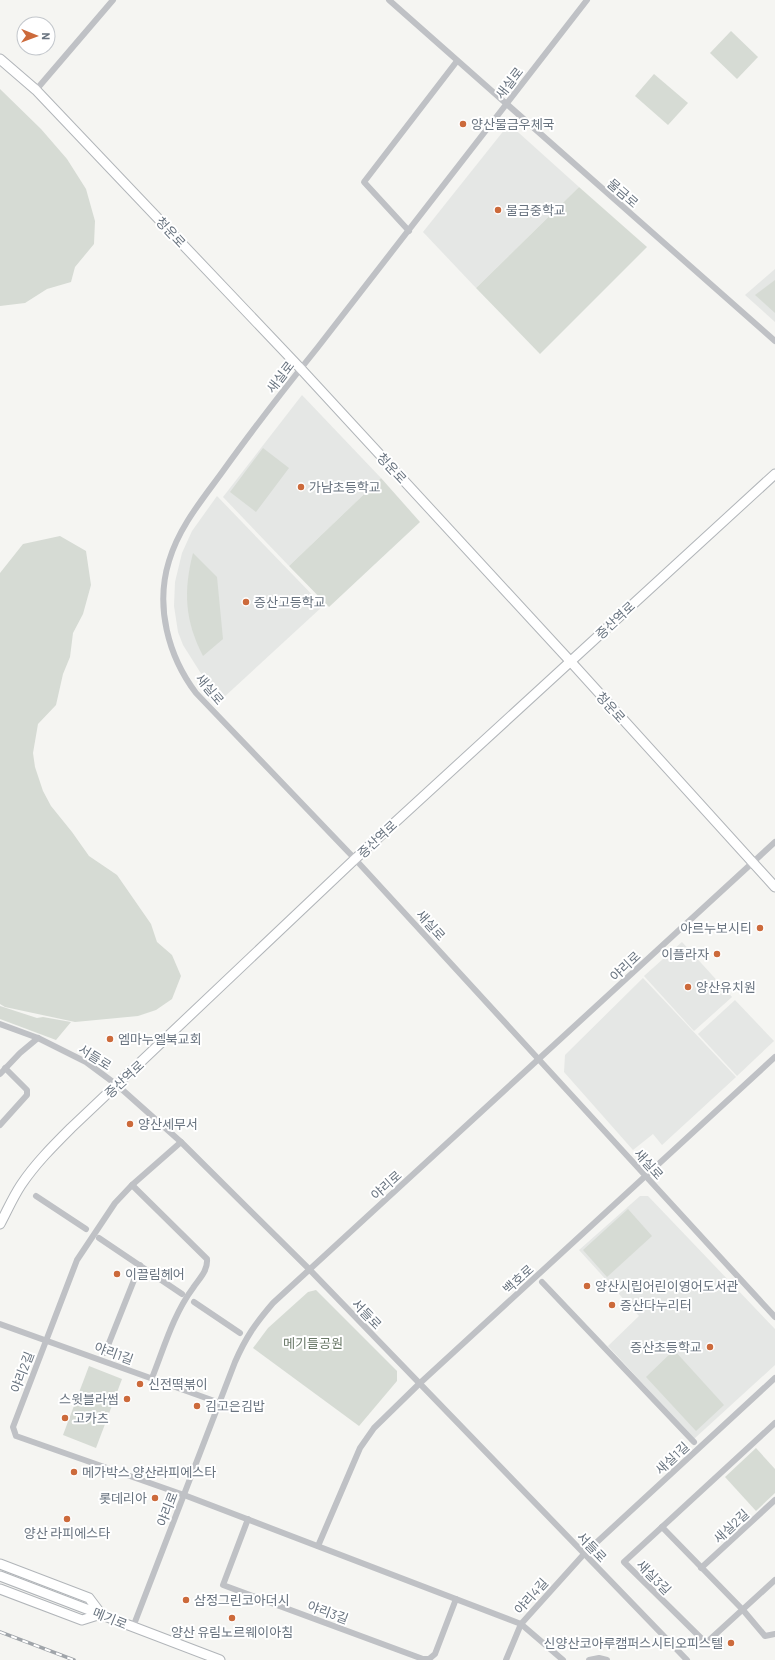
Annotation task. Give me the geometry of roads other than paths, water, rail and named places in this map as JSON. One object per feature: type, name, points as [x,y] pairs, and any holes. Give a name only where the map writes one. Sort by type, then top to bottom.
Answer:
[{"type":"street","points":[[36,90],[113,0]]},
{"type":"street","name":"물금로","points":[[389,0],[775,341]]},
{"type":"street","name":"새실로","points":[[587,0],[242,445],[200,503],[181,532],[168,568],[163,593],[164,610],[174,655],[183,673],[196,693],[356,859],[775,1317]]},
{"type":"street","name":"청운로","points":[[0,59],[36,90],[301,369],[571,662],[775,887]]},
{"type":"street","points":[[409,231],[364,182],[457,61]]},
{"type":"street","name":"증산역로","points":[[0,1224],[20,1187],[42,1158],[61,1138],[356,859],[775,474]]},
{"type":"street","name":"야리로","points":[[133,1627],[246,1338],[257,1321],[273,1303],[775,842]]},
{"type":"street","name":"서들로","points":[[0,1024],[38,1038],[86,1062],[118,1085],[182,1142],[310,1270],[687,1660]]},
{"type":"street","points":[[0,1074],[38,1038]]},
{"type":"street","name":"백호로","points":[[318,1546],[360,1448],[374,1428],[419,1384],[775,1057]]},
{"type":"street","points":[[0,1125],[26,1096],[27,1090],[5,1068]]},
{"type":"street","name":"야리2길","points":[[182,1142],[132,1185],[115,1203],[77,1260],[13,1427],[16,1436],[184,1495]]},
{"type":"street","points":[[132,1185],[207,1259],[208,1267],[187,1296],[177,1315],[152,1378]]},
{"type":"street","points":[[36,1196],[86,1229]]},
{"type":"street","points":[[99,1238],[182,1294]]},
{"type":"street","points":[[105,1353],[140,1265]]},
{"type":"street","points":[[542,1282],[694,1442]]},
{"type":"street","points":[[194,1302],[240,1332]]},
{"type":"street","name":"야리1길","points":[[0,1324],[220,1403]]},
{"type":"street","name":"새실1길","points":[[584,1554],[775,1378]]},
{"type":"street","name":"새실3길","points":[[743,1610],[706,1643],[624,1562],[775,1423]]},
{"type":"street","points":[[184,1495],[520,1624],[563,1660]]},
{"type":"street","name":"새실2길","points":[[701,1568],[775,1500]]},
{"type":"street","name":"야리3길","points":[[248,1519],[223,1585],[423,1659],[429,1659],[435,1654],[456,1599]]},
{"type":"street","points":[[662,1527],[743,1610],[765,1636],[775,1634]]},
{"type":"street","name":"야리4길","points":[[506,1660],[520,1624],[584,1554]]},
{"type":"street","points":[[0,1564],[89,1598],[101,1614],[82,1620],[0,1589]]},
{"type":"street","name":"메기로","points":[[0,1576],[220,1660]]},
{"type":"street","points":[[743,1610],[775,1580]]},
{"type":"street","points":[[589,1660],[599,1658],[607,1660]]},
{"type":"railway","points":[[0,1632],[74,1660]]},
{"type":"place","name":"양산물금우체국","points":[[463,124]]},
{"type":"place","name":"물금중학교","points":[[498,210]]},
{"type":"place","name":"가남초등학교","points":[[301,487]]},
{"type":"place","name":"증산고등학교","points":[[246,602]]},
{"type":"place","name":"아르누보시티","points":[[760,928]]},
{"type":"place","name":"이플라자","points":[[717,954]]},
{"type":"place","name":"양산유치원","points":[[688,987]]},
{"type":"place","name":"엠마누엘북교회","points":[[110,1039]]},
{"type":"place","name":"양산세무서","points":[[130,1124]]},
{"type":"place","name":"이끌림헤어","points":[[117,1274]]},
{"type":"place","name":"양산시립어린이영어도서관","points":[[587,1286]]},
{"type":"place","name":"증산다누리터","points":[[612,1305]]},
{"type":"place","name":"증산초등학교","points":[[710,1347]]},
{"type":"place","name":"신전떡볶이","points":[[140,1384]]},
{"type":"place","name":"스윗블라썸","points":[[127,1399]]},
{"type":"place","name":"김고은김밥","points":[[197,1406]]},
{"type":"place","name":"고카츠","points":[[65,1418]]},
{"type":"place","name":"메가박스 양산라피에스타","points":[[74,1472]]},
{"type":"place","name":"롯데리아","points":[[155,1498]]},
{"type":"place","name":"양산 라피에스타","points":[[67,1519]]},
{"type":"place","name":"삼정그린코아더시","points":[[186,1600]]},
{"type":"place","name":"양산 유림노르웨이아침","points":[[232,1618]]},
{"type":"place","name":"신양산코아루캠퍼스시티오피스텔","points":[[731,1643]]},
{"type":"park label","name":"메기들공원","points":[[313,1343]]}]
